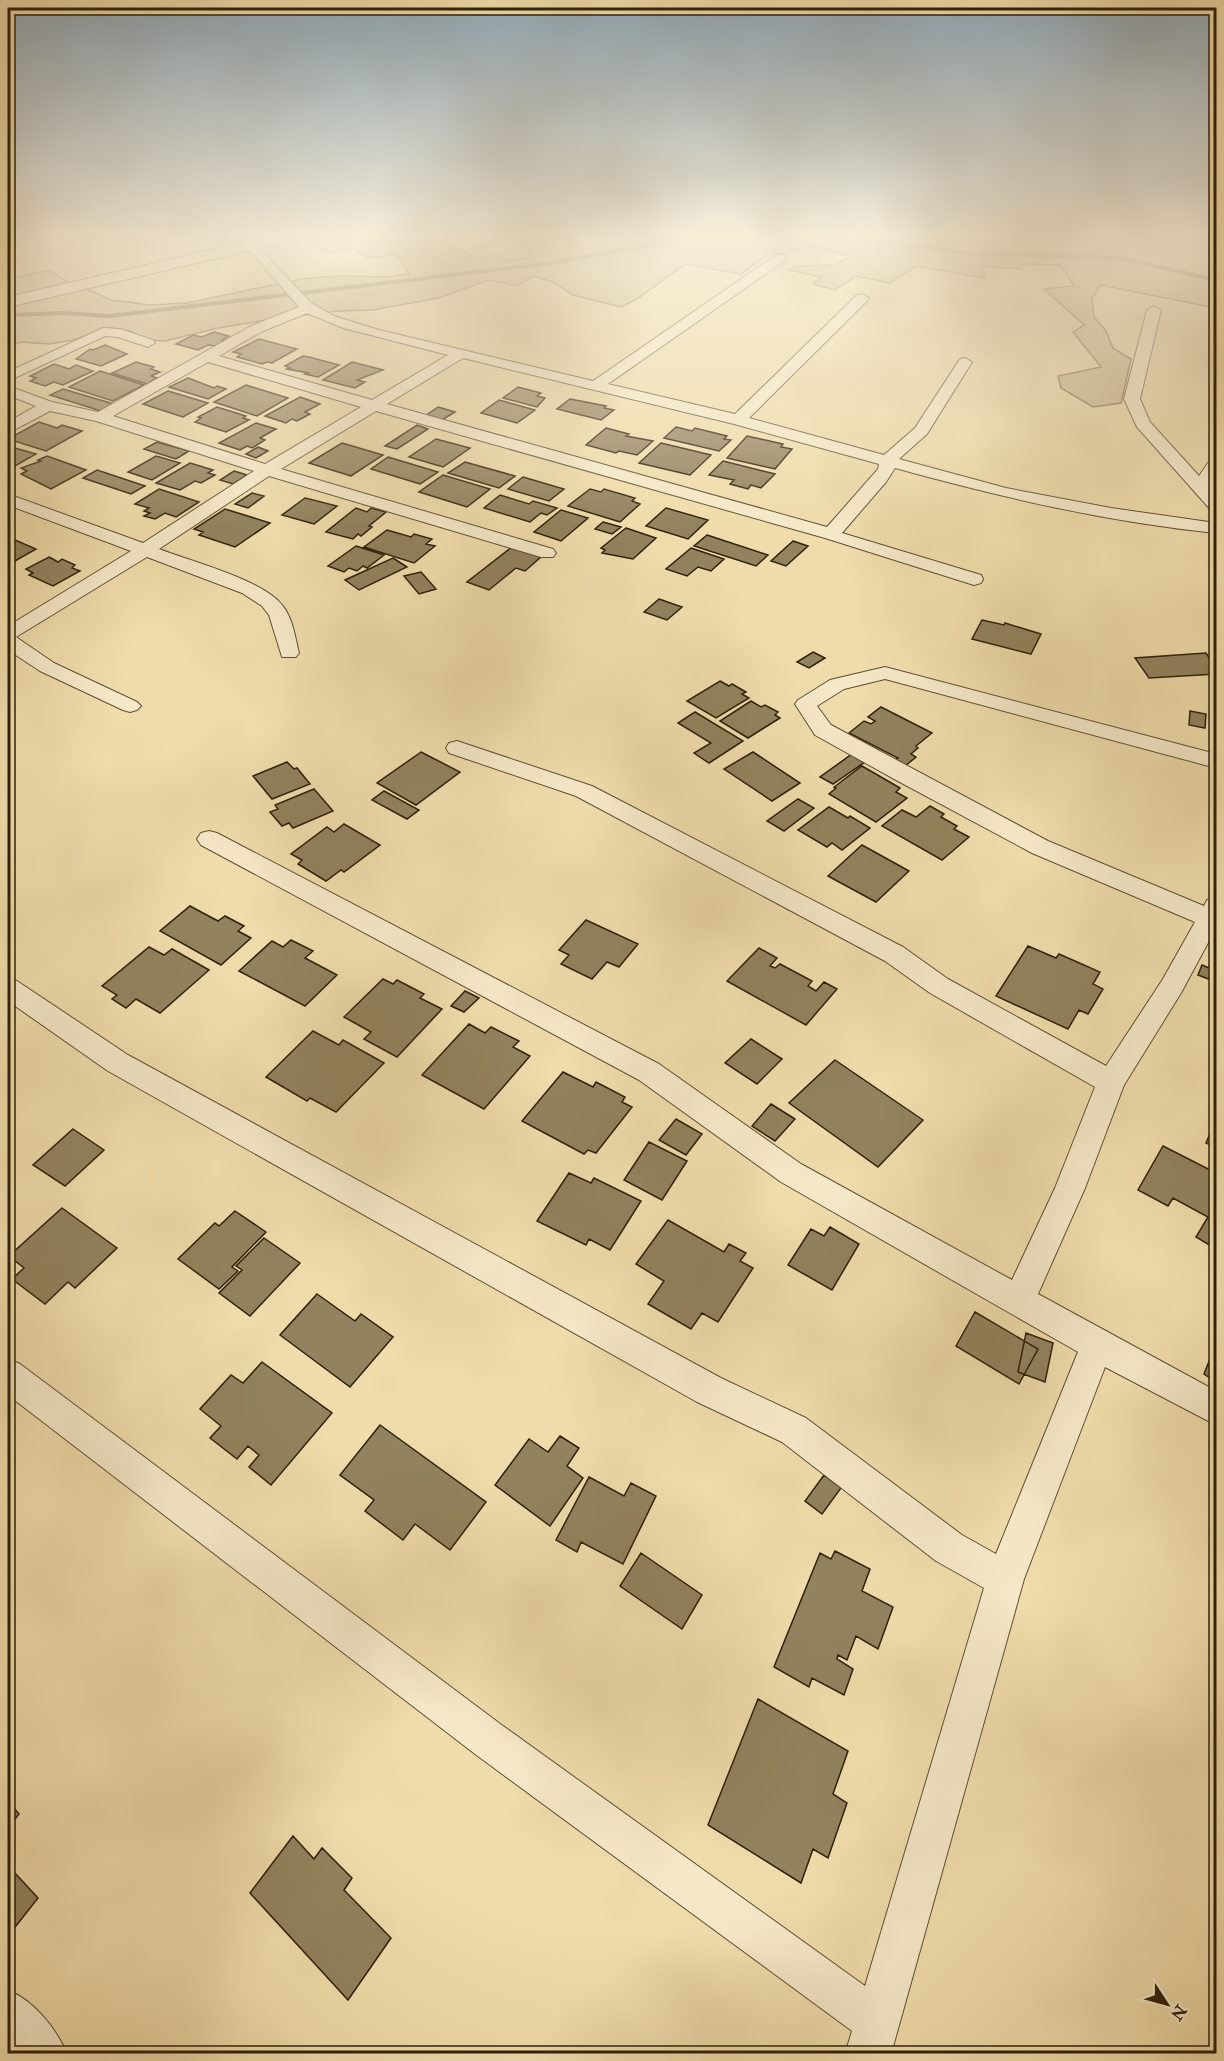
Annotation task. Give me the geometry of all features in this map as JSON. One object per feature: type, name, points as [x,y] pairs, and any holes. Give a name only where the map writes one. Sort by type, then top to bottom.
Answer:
[{"type":"street","points":[[8,377],[101,333]]},
{"type":"street","points":[[118,333],[148,343]]},
{"type":"street","points":[[100,417],[249,333]]},
{"type":"street","points":[[376,333],[738,420],[1004,493],[1111,513],[1216,528]]},
{"type":"street","points":[[595,386],[671,333]]},
{"type":"street","points":[[738,420],[826,333]]},
{"type":"street","points":[[1148,333],[1132,399],[1143,424],[1203,488],[1216,506]]},
{"type":"street","points":[[8,634],[144,551],[267,470],[460,354]]},
{"type":"street","points":[[206,357],[372,406],[831,534],[974,579]]},
{"type":"street","points":[[831,534],[880,478],[888,460],[921,432],[966,362]]},
{"type":"street","points":[[8,390],[48,406],[100,417],[267,470],[547,553]]},
{"type":"street","points":[[8,428],[48,406]]},
{"type":"street","points":[[1203,488],[1209,472],[1216,464]]},
{"type":"street","points":[[8,499],[268,599],[279,611],[290,653]]},
{"type":"street","points":[[8,641],[47,667],[130,706]]},
{"type":"street","points":[[1019,1300],[1070,1188],[1111,1082],[1172,986],[1212,912],[1040,847],[823,730],[805,704],[837,684],[885,673],[1216,761]]},
{"type":"street","points":[[457,748],[585,791],[894,954],[939,986],[1111,1082]]},
{"type":"street","points":[[209,839],[649,1072],[791,1173],[1097,1345],[1216,1409]]},
{"type":"street","points":[[8,988],[129,1068],[709,1390],[794,1430],[949,1548],[1005,1579]]},
{"type":"street","points":[[8,1376],[489,1740],[873,2038],[1005,1579],[1097,1345]]},
{"type":"street","points":[[8,2013],[44,2054]]},
{"type":"shaded area","points":[[8,333],[94,333],[49,344],[21,342],[8,346]]},
{"type":"shaded area","points":[[134,333],[197,333],[165,341],[148,340]]},
{"type":"shaded area","points":[[1074,333],[1107,333],[1113,348],[1131,359],[1121,403],[1093,407],[1061,388],[1058,376],[1101,367]]},
{"type":"building","points":[[211,333],[229,336],[222,340],[228,341],[220,346],[208,345],[198,350],[176,344],[193,335],[202,337]]},
{"type":"building","points":[[259,339],[297,349],[272,363],[262,364],[237,357],[241,354],[233,352]]},
{"type":"building","points":[[105,345],[127,354],[101,366],[76,359],[90,349]]},
{"type":"building","points":[[303,356],[339,365],[318,377],[287,369],[290,368],[285,366]]},
{"type":"building","points":[[136,362],[154,367],[151,369],[160,372],[151,376],[157,378],[147,384],[112,373]]},
{"type":"building","points":[[352,362],[383,370],[357,380],[365,382],[355,388],[323,380]]},
{"type":"building","points":[[54,364],[69,369],[76,365],[93,371],[63,385],[54,382],[45,386],[30,381],[36,378],[30,376]]},
{"type":"building","points":[[100,371],[144,385],[113,401],[69,387]]},
{"type":"building","points":[[188,378],[214,388],[217,386],[226,389],[208,399],[169,387]]},
{"type":"building","points":[[246,385],[288,398],[257,416],[214,402]]},
{"type":"building","points":[[518,387],[541,393],[537,396],[545,398],[537,407],[503,398]]},
{"type":"building","points":[[63,389],[114,404],[101,411],[50,395]]},
{"type":"building","points":[[168,391],[208,403],[183,417],[143,404]]},
{"type":"building","points":[[300,397],[320,404],[305,412],[310,414],[297,421],[292,419],[286,423],[265,416]]},
{"type":"building","points":[[570,399],[606,406],[604,408],[614,410],[601,420],[557,409]]},
{"type":"building","points":[[499,400],[535,410],[517,423],[481,413]]},
{"type":"building","points":[[217,407],[246,416],[243,418],[249,420],[226,432],[195,422],[201,418],[198,417]]},
{"type":"building","points":[[438,407],[455,412],[442,420],[425,416]]},
{"type":"building","points":[[39,422],[57,428],[62,425],[82,431],[46,451],[8,439]]},
{"type":"building","points":[[256,423],[276,429],[260,438],[265,440],[252,448],[247,446],[240,450],[219,443]]},
{"type":"building","points":[[417,425],[428,429],[397,449],[385,446]]},
{"type":"building","points":[[676,427],[692,431],[695,428],[727,436],[724,439],[731,440],[719,451],[664,438]]},
{"type":"building","points":[[606,428],[629,434],[626,436],[653,441],[637,455],[619,451],[616,453],[586,445]]},
{"type":"building","points":[[747,436],[783,444],[781,447],[792,449],[775,469],[727,458]]},
{"type":"building","points":[[436,439],[470,448],[443,467],[409,457]]},
{"type":"building","points":[[157,442],[189,451],[176,459],[144,449]]},
{"type":"building","points":[[342,443],[383,455],[351,476],[309,463]]},
{"type":"building","points":[[661,443],[711,455],[690,475],[639,463]]},
{"type":"building","points":[[8,446],[36,454],[8,470]]},
{"type":"building","points":[[258,447],[268,451],[256,458],[246,454]]},
{"type":"building","points":[[47,456],[86,470],[51,489],[21,474],[27,471],[21,468],[41,461],[38,460]]},
{"type":"building","points":[[156,456],[180,463],[152,480],[128,472]]},
{"type":"building","points":[[388,457],[438,472],[420,484],[371,469]]},
{"type":"building","points":[[723,461],[775,474],[761,488],[751,485],[748,489],[730,484],[734,480],[709,475]]},
{"type":"building","points":[[465,462],[515,476],[499,488],[448,473]]},
{"type":"building","points":[[190,463],[213,470],[208,473],[215,475],[201,483],[195,481],[180,490],[156,483]]},
{"type":"building","points":[[97,470],[145,486],[131,494],[83,478]]},
{"type":"building","points":[[234,471],[247,475],[233,484],[220,480]]},
{"type":"building","points":[[443,475],[490,489],[467,507],[419,492]]},
{"type":"building","points":[[523,477],[564,489],[549,501],[508,489]]},
{"type":"building","points":[[159,489],[199,502],[176,517],[165,513],[155,519],[144,516],[150,513],[144,511],[149,508],[135,504]]},
{"type":"building","points":[[590,489],[601,492],[604,489],[635,498],[632,501],[640,504],[620,522],[568,506]]},
{"type":"building","points":[[252,493],[264,496],[248,508],[235,504]]},
{"type":"building","points":[[500,495],[529,504],[533,501],[557,508],[547,515],[541,513],[530,522],[484,508]]},
{"type":"building","points":[[305,498],[337,506],[314,524],[282,515]]},
{"type":"building","points":[[356,508],[367,512],[371,508],[386,512],[361,536],[358,534],[353,539],[326,532]]},
{"type":"building","points":[[666,508],[708,520],[688,539],[646,526]]},
{"type":"building","points":[[225,509],[270,523],[235,547],[199,535],[203,532],[194,529]]},
{"type":"building","points":[[561,510],[588,518],[561,541],[534,532]]},
{"type":"building","points":[[603,522],[621,527],[612,534],[595,529]]},
{"type":"building","points":[[626,528],[656,538],[633,559],[602,553],[605,550],[601,548]]},
{"type":"building","points":[[387,530],[411,537],[414,534],[432,539],[426,544],[435,546],[414,563],[364,547]]},
{"type":"building","points":[[707,535],[768,555],[756,566],[694,546]]},
{"type":"building","points":[[8,537],[36,549],[8,565]]},
{"type":"building","points":[[793,541],[808,546],[786,566],[771,561]]},
{"type":"building","points":[[356,546],[384,555],[367,568],[363,566],[357,571],[349,568],[344,572],[328,566]]},
{"type":"building","points":[[512,547],[542,556],[525,571],[516,568],[489,590],[467,582]]},
{"type":"building","points":[[691,548],[724,559],[711,571],[698,567],[687,576],[666,569]]},
{"type":"building","points":[[49,557],[58,562],[62,559],[75,565],[72,568],[80,571],[53,586],[29,575],[33,573],[26,569]]},
{"type":"building","points":[[393,558],[407,567],[359,590],[345,580]]},
{"type":"building","points":[[421,572],[436,589],[419,594],[404,576]]},
{"type":"building","points":[[659,599],[682,607],[667,620],[644,612]]},
{"type":"building","points":[[982,620],[1004,625],[1005,623],[1041,634],[1031,654],[972,639]]},
{"type":"building","points":[[813,652],[825,658],[809,668],[797,662]]},
{"type":"building","points":[[1206,653],[1216,668],[1216,674],[1149,678],[1135,658]]},
{"type":"building","points":[[720,681],[729,686],[732,684],[746,692],[742,694],[749,698],[716,718],[687,701]]},
{"type":"building","points":[[751,701],[778,712],[775,715],[780,718],[748,738],[720,721]]},
{"type":"building","points":[[881,707],[932,733],[916,746],[918,748],[911,754],[916,757],[905,766],[895,760],[898,758],[849,733],[864,721],[871,724],[875,721],[868,717]]},
{"type":"building","points":[[1190,711],[1206,714],[1205,728],[1189,725]]},
{"type":"building","points":[[695,712],[743,741],[709,763],[694,753],[711,743],[678,723]]},
{"type":"building","points":[[421,752],[460,772],[416,805],[377,783]]},
{"type":"building","points":[[753,752],[800,783],[772,801],[724,769]]},
{"type":"building","points":[[852,754],[865,762],[833,784],[820,777]]},
{"type":"building","points":[[287,762],[294,769],[297,768],[310,784],[272,799],[253,776]]},
{"type":"building","points":[[862,766],[900,788],[896,792],[907,798],[876,822],[829,794],[836,788],[834,787]]},
{"type":"building","points":[[314,789],[333,811],[293,828],[289,823],[282,826],[270,812],[278,809],[275,805]]},
{"type":"building","points":[[384,791],[419,810],[407,819],[372,800]]},
{"type":"building","points":[[798,799],[814,808],[784,831],[767,821]]},
{"type":"building","points":[[930,806],[944,814],[941,817],[957,826],[954,829],[969,837],[942,860],[882,826],[902,810],[916,817]]},
{"type":"building","points":[[829,807],[870,828],[842,850],[832,843],[827,847],[798,830]]},
{"type":"building","points":[[344,824],[380,845],[344,872],[341,870],[326,881],[298,864],[302,860],[291,854],[327,827],[334,832]]},
{"type":"building","points":[[862,845],[909,871],[876,902],[828,876]]},
{"type":"building","points":[[190,906],[218,921],[225,916],[244,926],[238,931],[251,938],[221,965],[160,931]]},
{"type":"building","points":[[586,920],[638,944],[619,967],[607,962],[592,979],[561,964],[569,955],[559,950]]},
{"type":"building","points":[[291,940],[313,951],[305,958],[337,975],[305,1006],[239,971],[272,941],[283,947]]},
{"type":"building","points":[[1028,946],[1056,958],[1059,954],[1100,972],[1093,984],[1103,989],[1088,1014],[1079,1010],[1068,1029],[996,996]]},
{"type":"building","points":[[149,947],[164,955],[172,949],[209,970],[160,1013],[136,999],[126,1008],[112,999],[117,995],[102,986]]},
{"type":"building","points":[[759,948],[777,958],[770,966],[775,968],[780,964],[812,981],[808,986],[816,991],[824,982],[837,989],[806,1025],[727,981]]},
{"type":"building","points":[[1202,965],[1216,971],[1216,982],[1198,975]]},
{"type":"building","points":[[383,979],[393,984],[397,980],[424,994],[420,998],[442,1009],[397,1057],[364,1039],[371,1032],[344,1017]]},
{"type":"building","points":[[465,991],[479,998],[464,1012],[451,1006]]},
{"type":"building","points":[[469,1024],[485,1033],[491,1027],[519,1041],[513,1047],[530,1056],[484,1109],[422,1075]]},
{"type":"building","points":[[313,1031],[339,1045],[343,1040],[384,1063],[336,1112],[310,1098],[307,1101],[266,1077]]},
{"type":"building","points":[[751,1039],[782,1059],[757,1084],[725,1063]]},
{"type":"building","points":[[835,1060],[923,1120],[878,1167],[789,1103]]},
{"type":"building","points":[[563,1072],[593,1087],[596,1082],[625,1097],[622,1102],[632,1107],[596,1153],[588,1150],[584,1154],[522,1121]]},
{"type":"building","points":[[771,1104],[795,1119],[775,1141],[752,1126]]},
{"type":"building","points":[[676,1119],[702,1134],[686,1155],[659,1140]]},
{"type":"building","points":[[1216,1120],[1216,1148],[1206,1143]]},
{"type":"building","points":[[73,1129],[104,1150],[65,1186],[33,1165]]},
{"type":"building","points":[[649,1142],[687,1161],[662,1200],[624,1180]]},
{"type":"building","points":[[1163,1146],[1216,1173],[1216,1249],[1196,1237],[1208,1217],[1173,1198],[1168,1206],[1138,1190]]},
{"type":"building","points":[[569,1173],[591,1183],[594,1178],[641,1201],[610,1250],[589,1239],[586,1245],[537,1221]]},
{"type":"building","points":[[62,1208],[117,1248],[75,1288],[68,1282],[45,1304],[12,1279],[24,1268],[9,1256]]},
{"type":"building","points":[[235,1211],[266,1232],[232,1267],[238,1271],[219,1289],[178,1259],[215,1223],[219,1226]]},
{"type":"building","points":[[668,1220],[724,1252],[729,1244],[746,1253],[740,1261],[753,1268],[718,1322],[702,1313],[691,1329],[648,1304],[664,1281],[636,1264]]},
{"type":"building","points":[[830,1227],[859,1244],[832,1290],[788,1265],[811,1229],[824,1236]]},
{"type":"building","points":[[264,1238],[300,1263],[250,1316],[219,1293],[242,1270],[236,1266]]},
{"type":"building","points":[[317,1294],[355,1321],[361,1314],[393,1337],[350,1387],[280,1335]]},
{"type":"building","points":[[975,1312],[1038,1349],[1019,1384],[956,1346]]},
{"type":"building","points":[[1026,1333],[1053,1343],[1045,1382],[1018,1372]]},
{"type":"building","points":[[1216,1344],[1216,1382],[1204,1374]]},
{"type":"building","points":[[262,1362],[332,1413],[271,1485],[249,1467],[259,1455],[248,1446],[237,1459],[210,1438],[221,1426],[200,1409],[231,1375],[243,1383]]},
{"type":"building","points":[[380,1425],[486,1502],[450,1550],[415,1524],[403,1540],[365,1511],[374,1500],[340,1475]]},
{"type":"building","points":[[560,1436],[579,1448],[567,1466],[583,1478],[550,1526],[495,1485],[529,1439],[548,1452]]},
{"type":"building","points":[[824,1475],[841,1488],[822,1514],[805,1501]]},
{"type":"building","points":[[589,1477],[624,1496],[631,1483],[656,1496],[623,1564],[581,1542],[577,1552],[556,1540]]},
{"type":"building","points":[[835,1551],[870,1569],[862,1591],[893,1607],[878,1649],[856,1636],[847,1660],[838,1655],[837,1659],[853,1669],[844,1695],[812,1678],[809,1687],[774,1667],[820,1553],[831,1559]]},
{"type":"building","points":[[641,1553],[702,1595],[682,1629],[620,1586]]},
{"type":"building","points":[[758,1699],[848,1751],[833,1794],[847,1803],[828,1858],[813,1849],[801,1883],[708,1825]]},
{"type":"building","points":[[8,1801],[19,1814],[8,1828]]},
{"type":"building","points":[[293,1836],[314,1859],[322,1848],[352,1878],[344,1890],[391,1938],[348,2000],[250,1893]]},
{"type":"building","points":[[14,1872],[38,1898],[8,1936],[8,1879]]}]
